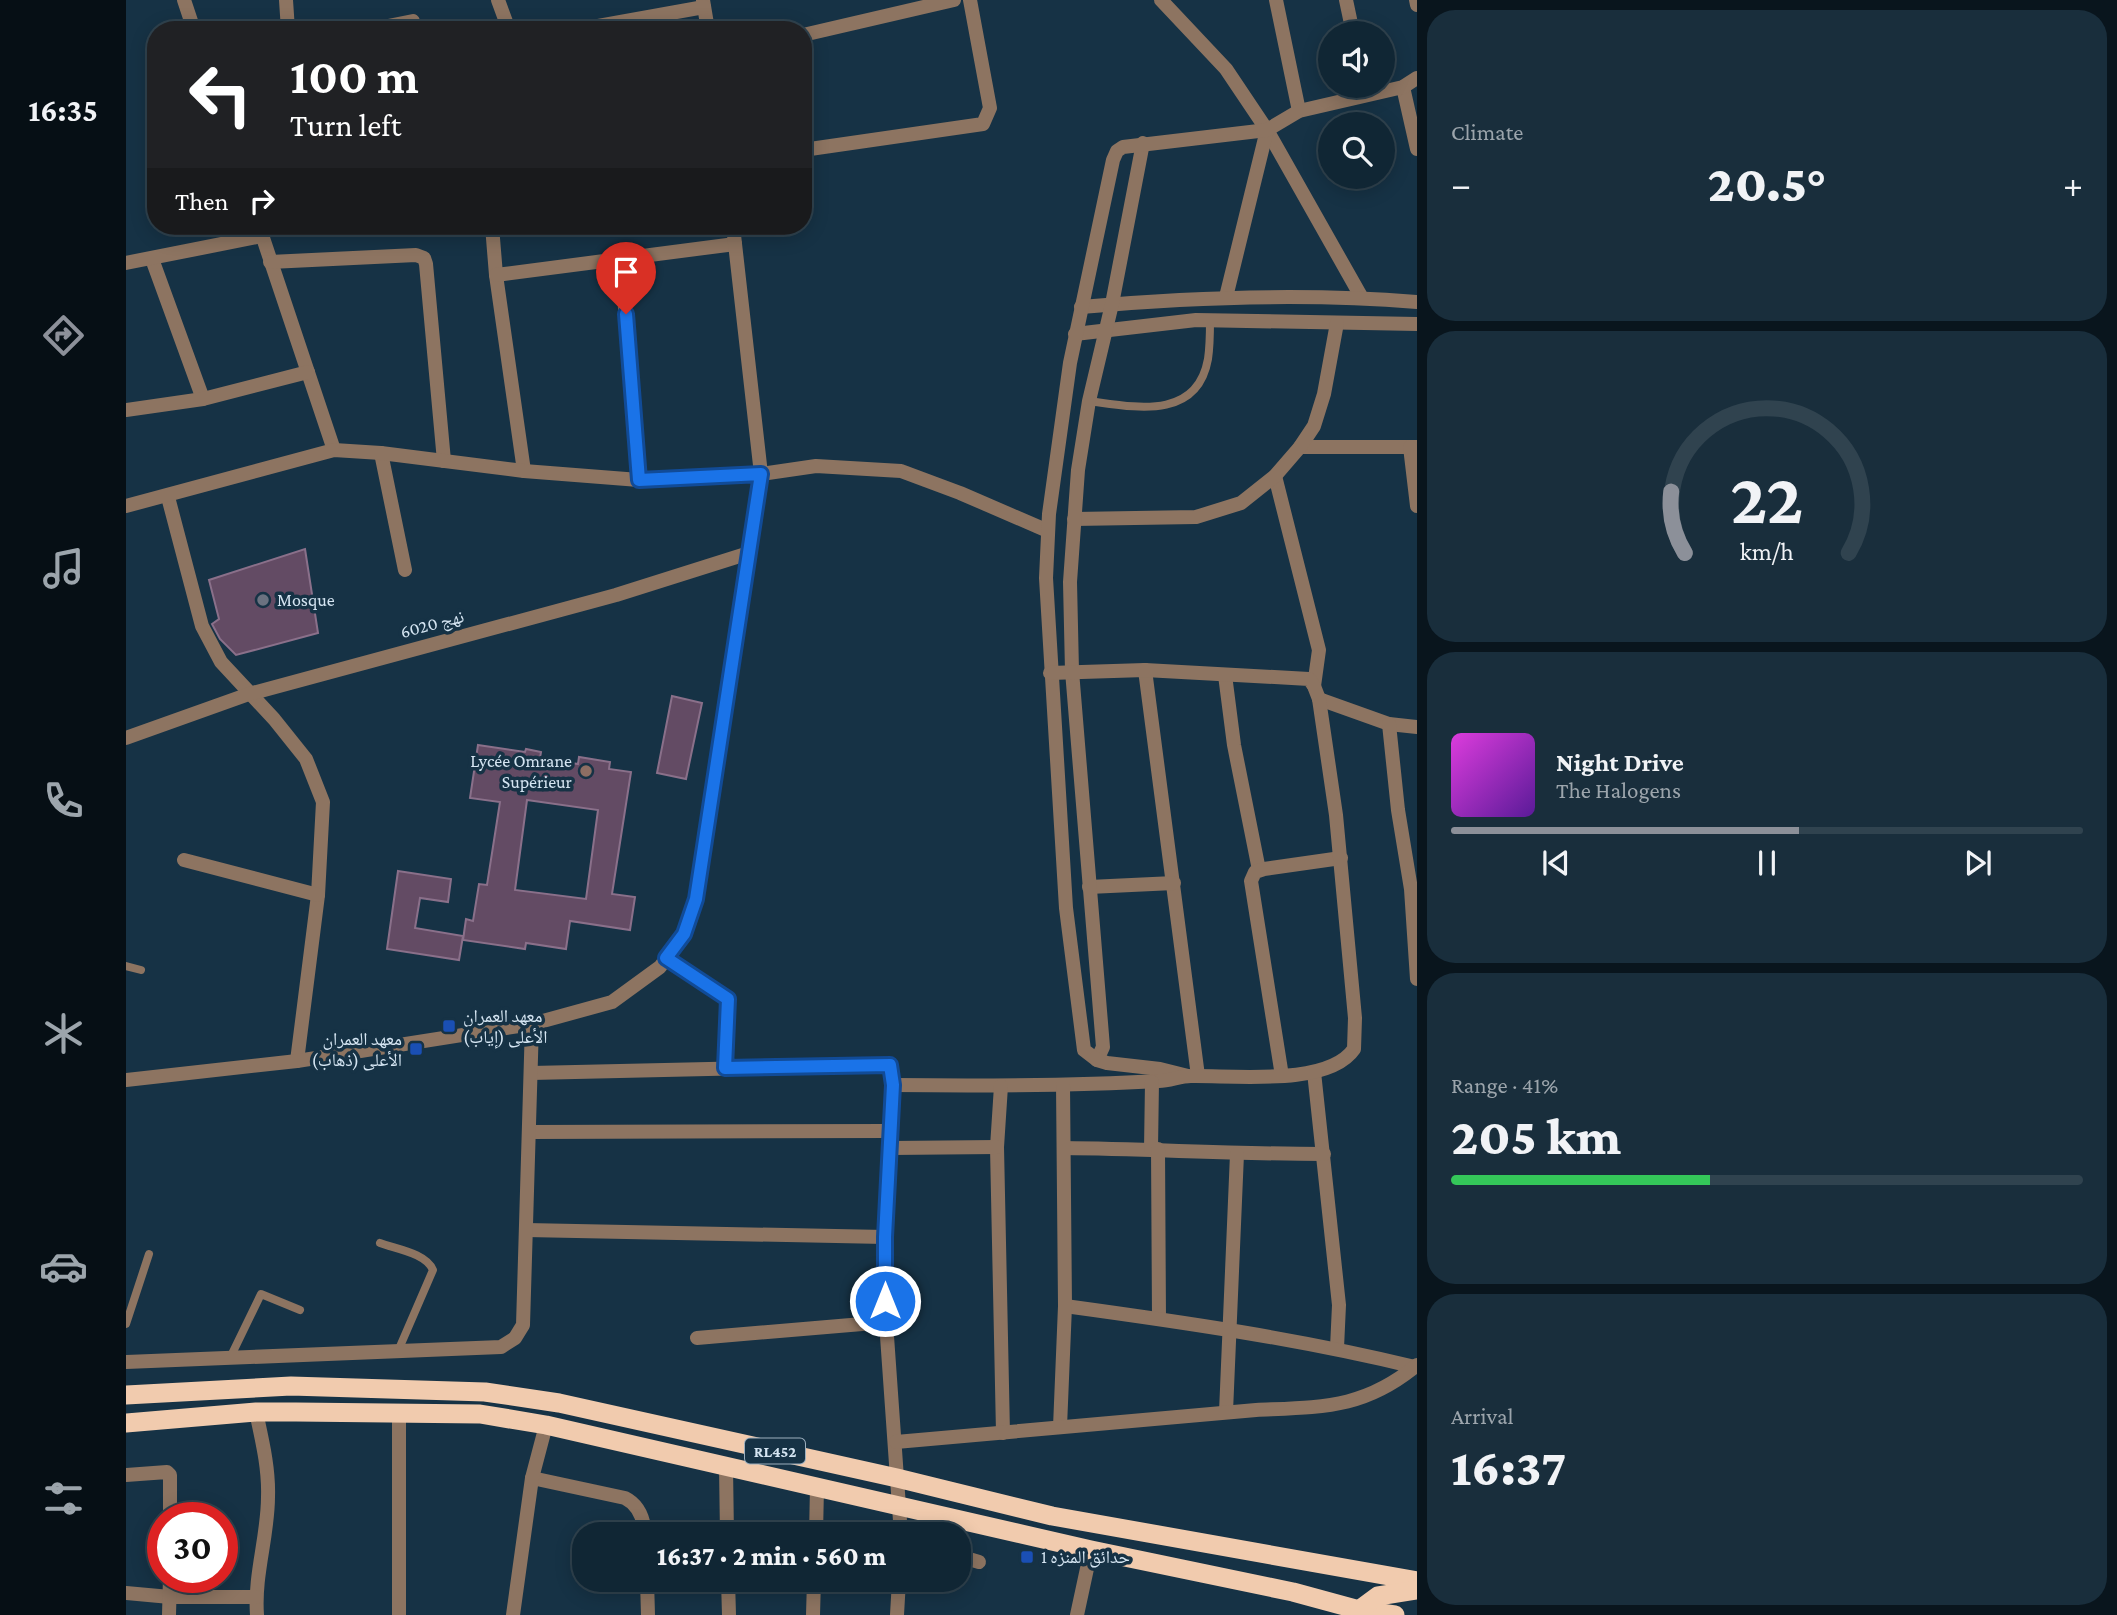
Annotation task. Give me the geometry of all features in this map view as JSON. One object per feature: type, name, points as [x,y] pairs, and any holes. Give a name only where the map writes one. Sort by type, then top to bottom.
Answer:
[{"type":"highway","name":"RL452","points":[[126,1395],[292,1386],[485,1392],[559,1403],[897,1478],[1052,1516],[1417,1581]]},
{"type":"highway","name":"RL452","points":[[126,1423],[256,1412],[399,1412],[480,1415],[546,1425],[1091,1550],[1391,1615]]},
{"type":"highway","points":[[1368,1573],[1379,1582],[1386,1594],[1391,1615]]},
{"type":"highway","points":[[1359,1610],[1371,1600],[1386,1594],[1417,1590]]},
{"type":"highway","points":[[1293,1592],[1324,1615]]},
{"type":"street","points":[[184,0],[191,21]]},
{"type":"street","points":[[286,0],[287,21]]},
{"type":"street","points":[[498,0],[506,21]]},
{"type":"street","points":[[812,33],[954,0]]},
{"type":"street","points":[[812,149],[983,124],[990,108],[970,0]]},
{"type":"street","points":[[1161,0],[1226,69],[1267,130],[1362,298]]},
{"type":"street","points":[[1276,0],[1299,111]]},
{"type":"street","points":[[1346,0],[1350,21]]},
{"type":"street","points":[[620,21],[704,4]]},
{"type":"street","points":[[408,21],[413,20]]},
{"type":"street","points":[[1417,66],[1410,82],[1417,149]]},
{"type":"street","points":[[1275,476],[1319,650],[1316,693],[1336,815],[1356,1037],[1354,1049],[1341,1062],[1314,1072],[1249,1078],[1193,1076],[1107,1063],[1084,1051],[1078,1011],[1066,908],[1046,578],[1055,461],[1075,334],[1113,160],[1123,146],[1267,130],[1299,111],[1341,98]]},
{"type":"street","points":[[1226,297],[1267,130]]},
{"type":"street","points":[[1097,1060],[1103,1046],[1072,671],[1070,582],[1078,470],[1089,401],[1112,304],[1143,143]]},
{"type":"street","points":[[126,263],[245,235]]},
{"type":"street","points":[[262,235],[334,450]]},
{"type":"street","points":[[493,235],[524,471]]},
{"type":"street","points":[[126,1080],[297,1061],[532,1024],[612,1002],[660,967],[684,934],[696,899],[761,474],[734,235]]},
{"type":"street","points":[[496,275],[735,244]]},
{"type":"street","points":[[270,262],[416,255],[424,258],[444,461]]},
{"type":"street","points":[[152,259],[203,399]]},
{"type":"street","points":[[621,259],[639,480]]},
{"type":"street","points":[[1082,307],[1226,297],[1362,298],[1417,302]]},
{"type":"street","points":[[1075,334],[1106,328],[1210,320],[1417,324]]},
{"type":"street","points":[[1074,519],[1196,517],[1241,503],[1275,476],[1314,426],[1324,394],[1336,323]]},
{"type":"street","points":[[126,410],[203,399],[308,372]]},
{"type":"street","points":[[1300,447],[1413,447],[1417,506]]},
{"type":"street","points":[[126,506],[168,497],[334,450],[524,471],[639,480],[761,474],[816,466],[901,471],[1048,531]]},
{"type":"street","points":[[380,453],[405,570]]},
{"type":"street","points":[[168,497],[202,626],[221,662],[274,719],[306,759],[323,802],[318,894],[297,1061]]},
{"type":"street","name":"نهج 6020","points":[[126,738],[249,694],[616,595],[749,553]]},
{"type":"street","points":[[1050,673],[1145,670],[1309,679],[1316,693],[1389,724],[1417,727]]},
{"type":"street","points":[[1145,670],[1174,883],[1193,1076]]},
{"type":"street","points":[[1225,675],[1234,745],[1259,870]]},
{"type":"street","points":[[1389,724],[1398,810],[1411,889],[1417,979]]},
{"type":"street","points":[[1282,1076],[1251,881],[1259,870],[1340,858]]},
{"type":"street","points":[[184,860],[318,894]]},
{"type":"street","points":[[1089,887],[1174,883]]},
{"type":"street","points":[[126,1362],[501,1348],[515,1338],[523,1325],[532,1024]]},
{"type":"street","points":[[531,1073],[890,1065],[893,1085],[885,1237],[886,1322],[900,1522]]},
{"type":"street","points":[[1314,1072],[1339,1305],[1337,1348]]},
{"type":"street","points":[[893,1085],[1063,1085],[1152,1082],[1193,1076]]},
{"type":"street","points":[[1152,1082],[1159,1319]]},
{"type":"street","points":[[1060,1426],[1065,1306],[1063,1085]]},
{"type":"street","points":[[1001,1086],[997,1147],[1003,1433]]},
{"type":"street","points":[[529,1132],[889,1131]]},
{"type":"street","points":[[891,1148],[997,1147]]},
{"type":"street","points":[[1063,1148],[1324,1154]]},
{"type":"street","points":[[1226,1412],[1237,1154]]},
{"type":"street","points":[[526,1230],[885,1237]]},
{"type":"street","points":[[1065,1306],[1337,1348],[1416,1366]]},
{"type":"street","points":[[697,1339],[886,1322]]},
{"type":"street","points":[[896,1443],[1355,1401],[1378,1392],[1416,1366]]},
{"type":"street","points":[[256,1412],[267,1462],[268,1499],[256,1597],[257,1615]]},
{"type":"street","points":[[399,1412],[399,1615]]},
{"type":"street","points":[[513,1615],[532,1478],[546,1425]]},
{"type":"street","points":[[726,1467],[727,1522]]},
{"type":"street","points":[[126,1475],[167,1472],[170,1475],[170,1502]]},
{"type":"street","points":[[532,1478],[625,1498],[639,1509],[642,1522]]},
{"type":"street","points":[[816,1522],[817,1487]]},
{"type":"street","points":[[1077,1615],[1091,1550]]},
{"type":"street","points":[[971,1560],[979,1562]]},
{"type":"street","points":[[647,1592],[648,1615]]},
{"type":"street","points":[[729,1592],[729,1615]]},
{"type":"street","points":[[813,1615],[814,1592]]},
{"type":"street","points":[[897,1615],[899,1592]]},
{"type":"street","points":[[126,1593],[170,1597],[256,1597]]},
{"type":"street","points":[[169,1615],[170,1593]]},
{"type":"lane","points":[[1089,401],[1151,408],[1171,404],[1180,399],[1195,386],[1205,369],[1210,320]]},
{"type":"lane","points":[[666,958],[728,999],[725,1068]]},
{"type":"lane","points":[[126,966],[141,970]]},
{"type":"lane","points":[[380,1243],[422,1258],[433,1270],[398,1351]]},
{"type":"lane","points":[[126,1324],[149,1254]]},
{"type":"lane","points":[[126,1291],[135,1294]]},
{"type":"lane","points":[[230,1358],[261,1294],[300,1310]]},
{"type":"building","name":"Mosque","points":[[305,549],[318,633],[236,655],[220,639],[212,624],[219,619],[209,580]]},
{"type":"building","points":[[672,696],[702,703],[686,779],[657,773]]},
{"type":"building","points":[[478,745],[525,752],[526,749],[541,752],[540,758],[578,764],[579,757],[610,762],[609,769],[631,772],[612,894],[635,897],[630,930],[570,921],[566,949],[526,943],[525,949],[463,940],[466,919],[473,921],[479,884],[487,885],[500,802],[470,798]],"holes":[[[527,800],[598,810],[586,899],[515,890]]]},
{"type":"building","points":[[398,871],[451,879],[448,902],[420,898],[415,928],[463,936],[459,960],[387,949]]},
{"type":"place","name":"Mosque","points":[[263,600]]},
{"type":"place","name":"Lycée Omrane Supérieur","points":[[586,771]]},
{"type":"place","name":"معهد العمران الأعلى (إياب)","points":[[449,1026]]},
{"type":"place","name":"معهد العمران الأعلى (ذهاب)","points":[[416,1049]]},
{"type":"place","name":"حدائق المنزه 1","points":[[1027,1557]]},
{"type":"route","points":[[626,314],[639,480],[761,474],[696,899],[684,934],[666,958],[728,999],[730,1003],[725,1068],[890,1065],[893,1085],[885,1237],[885,1301]]}]
